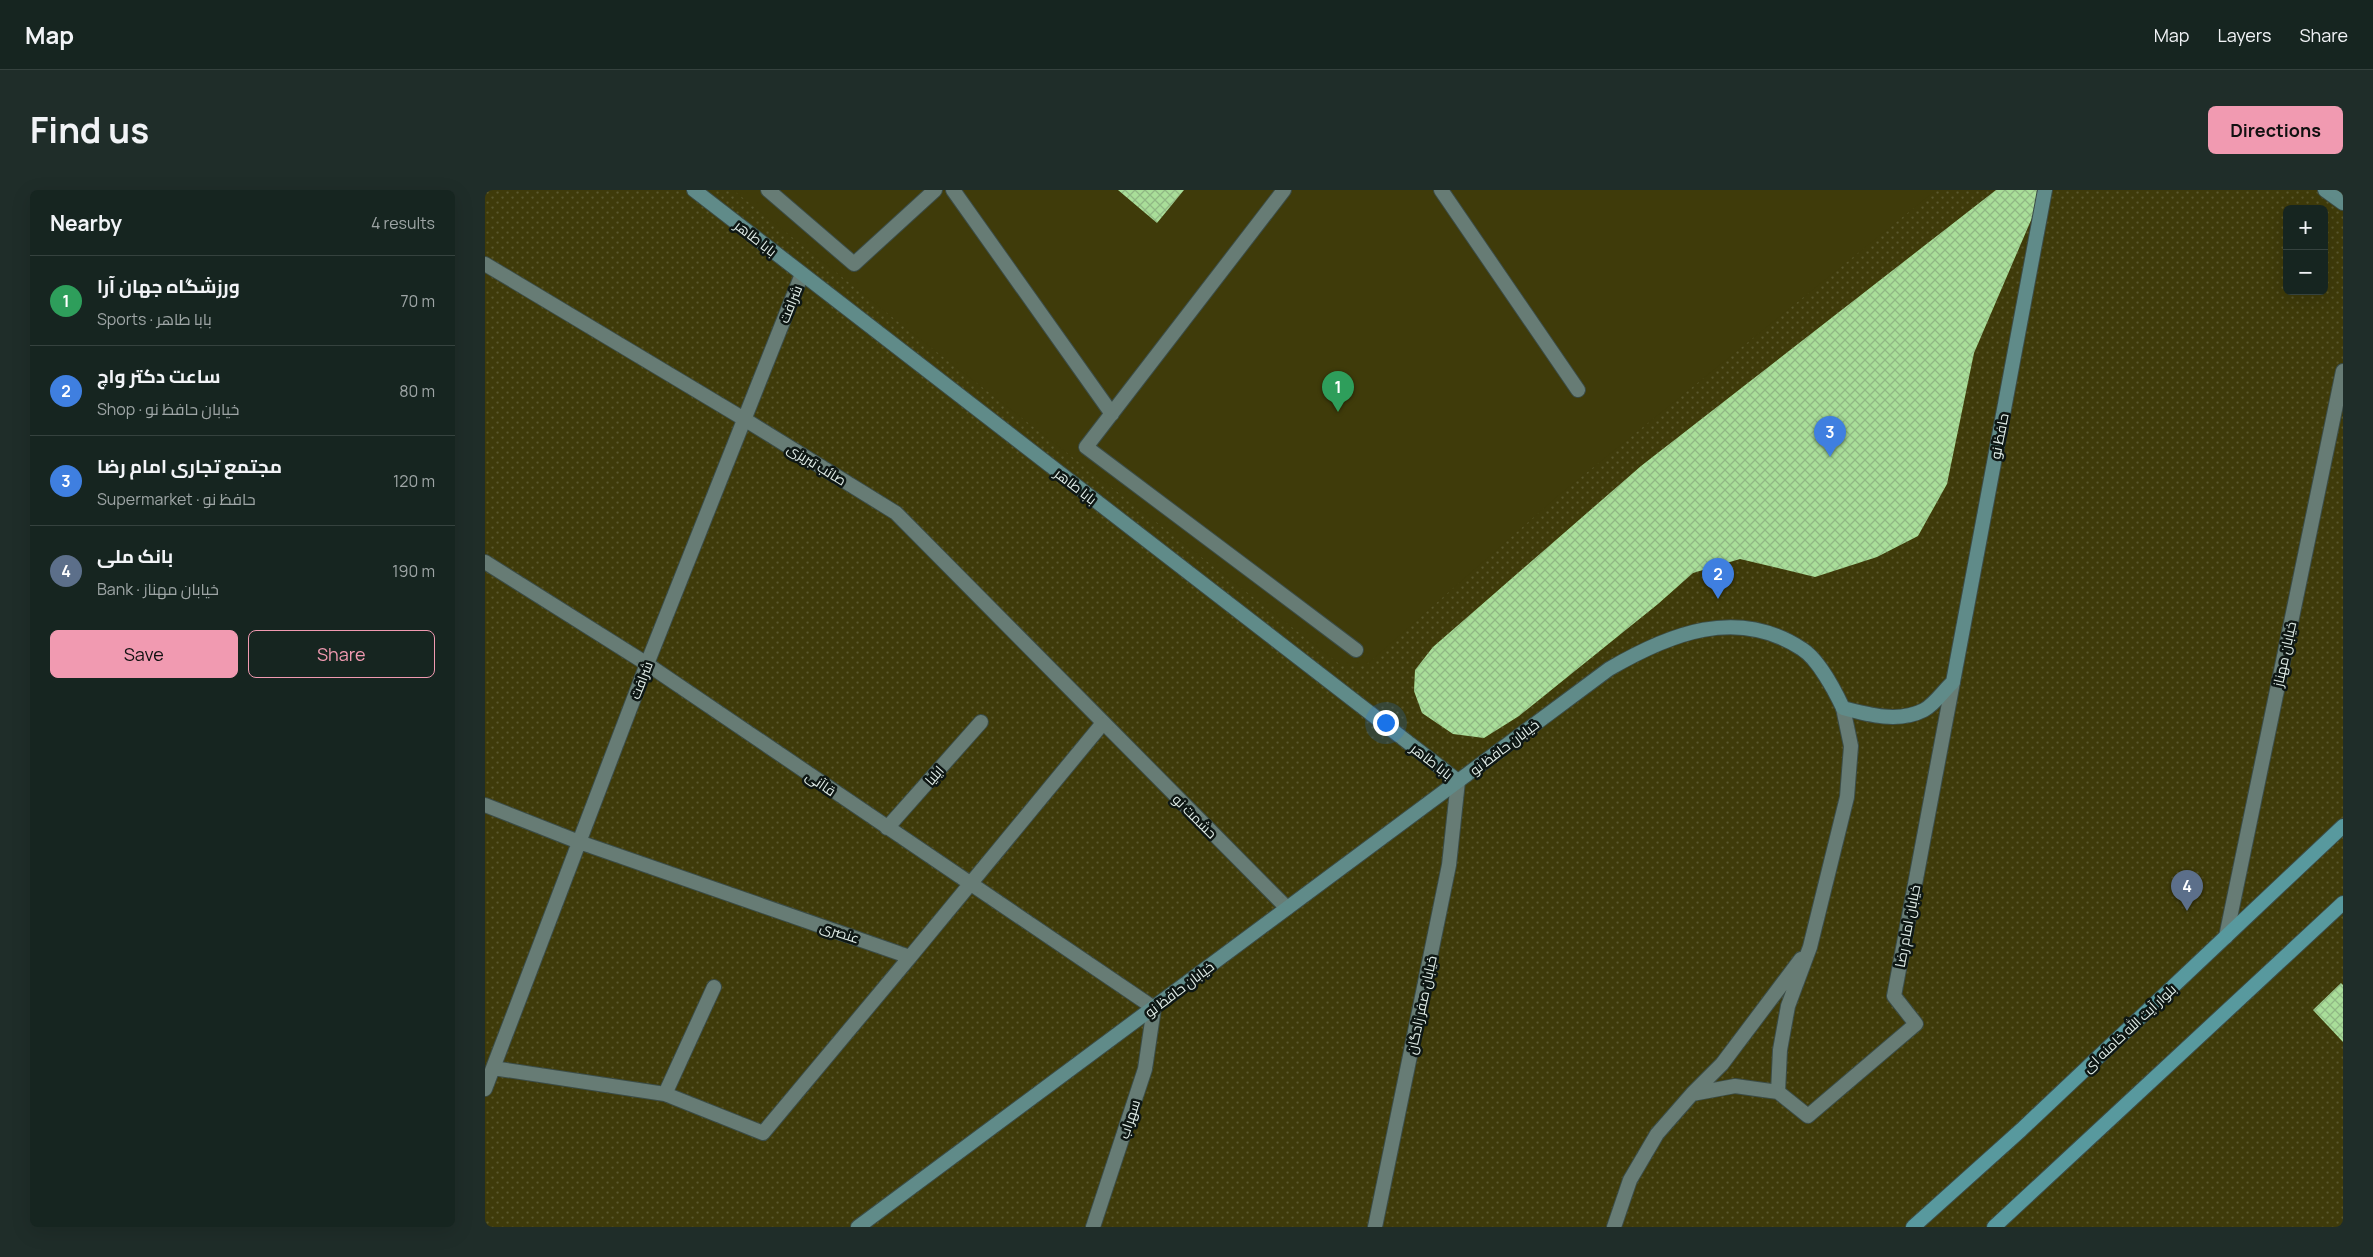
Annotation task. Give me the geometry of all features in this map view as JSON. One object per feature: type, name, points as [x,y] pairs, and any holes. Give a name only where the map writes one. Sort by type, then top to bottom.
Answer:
[{"type":"main road","name":"بابا طاهر","points":[[694,190],[1458,782]]},
{"type":"main road","name":"حافظ نو","points":[[1953,682],[2045,190]]},
{"type":"main road","points":[[2325,190],[2343,203]]},
{"type":"main road","name":"خیابان حافظ نو","points":[[859,1227],[1609,669],[1645,648],[1693,631],[1735,626],[1771,634],[1804,649],[1831,682],[1843,708]]},
{"type":"main road","points":[[1843,708],[1876,716],[1901,716],[1925,709],[1953,682]]},
{"type":"main road","name":"بلوار آیت الله خامنه ای","points":[[1913,1227],[2028,1123],[2343,826]]},
{"type":"main road","points":[[1994,1227],[2343,903]]},
{"type":"street","points":[[768,190],[854,264],[935,190]]},
{"type":"street","points":[[953,190],[1111,414]]},
{"type":"street","points":[[1284,190],[1086,447],[1356,650]]},
{"type":"street","points":[[1441,190],[1578,390]]},
{"type":"street","name":"صائب تبریزی","points":[[485,264],[897,513],[1103,723]]},
{"type":"street","name":"شرافت","points":[[485,1089],[647,664],[802,274]]},
{"type":"street","name":"خیابان مهناز","points":[[2226,936],[2343,371]]},
{"type":"street","name":"قاآنی","points":[[485,562],[647,664],[1153,1008]]},
{"type":"street","name":"خیابان امام رضا","points":[[1777,1092],[1808,1116],[1916,1024],[1894,996],[1953,682]]},
{"type":"street","name":"خیابان حافظ نو","points":[[1777,1092],[1780,1050],[1788,1006],[1810,947],[1847,797],[1851,746],[1843,708]]},
{"type":"street","name":"ایلیا","points":[[887,828],[981,722]]},
{"type":"street","points":[[493,1068],[665,1094],[763,1133],[1103,723]]},
{"type":"street","name":"حشمت نو","points":[[1103,723],[1287,908]]},
{"type":"street","name":"خیابان صفر زادگان","points":[[1375,1227],[1449,865],[1458,782]]},
{"type":"street","name":"عنصری","points":[[485,805],[579,842],[910,957]]},
{"type":"street","points":[[1614,1227],[1630,1180],[1657,1134],[1692,1094],[1722,1064],[1810,947]]},
{"type":"street","points":[[665,1094],[714,986]]},
{"type":"street","name":"سهراب","points":[[1093,1227],[1145,1069],[1153,1008]]},
{"type":"street","points":[[1692,1094],[1735,1086],[1777,1092]]},
{"type":"shaded area","points":[[485,190],[2343,190],[2343,1227],[485,1227]]},
{"type":"shaded area","points":[[733,190],[1936,190],[1559,495],[1366,665],[1342,666],[907,329]]},
{"type":"building","points":[[1118,190],[1184,190],[1157,223]]},
{"type":"building","points":[[1996,190],[2044,190],[1974,353],[1947,484],[1918,536],[1877,557],[1815,577],[1740,559],[1693,573],[1658,604],[1519,716],[1484,738],[1453,734],[1422,713],[1414,691],[1415,670],[1433,647],[1641,466]]},
{"type":"building","points":[[2341,983],[2343,985],[2343,1042],[2313,1010]]},
{"type":"place","name":"ورزشگاه جهان آرا","points":[[1338,412]]},
{"type":"place","name":"مجتمع تجاری امام رضا","points":[[1830,457]]},
{"type":"place","name":"ساعت دکتر واچ","points":[[1718,599]]},
{"type":"place","name":"بانک ملی","points":[[2187,911]]}]
